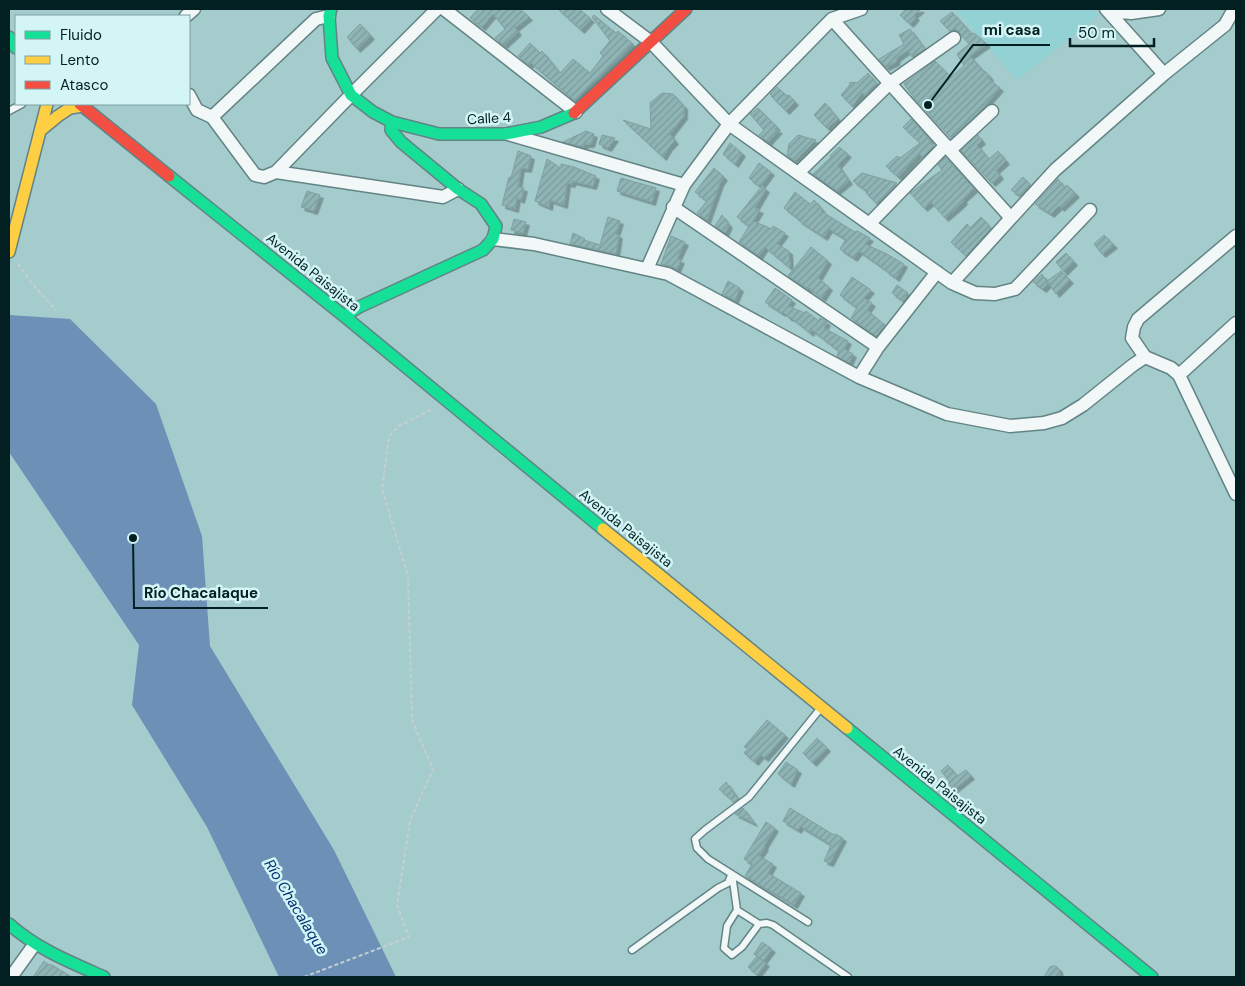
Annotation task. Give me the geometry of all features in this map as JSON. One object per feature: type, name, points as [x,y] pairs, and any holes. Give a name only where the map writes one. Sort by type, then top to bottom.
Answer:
[{"type":"main road","name":"Calle 4","points":[[330,13],[332,58],[351,94],[373,112],[392,122],[439,134],[506,134],[541,127],[576,112],[686,9]]},
{"type":"main road","points":[[9,252],[47,105]]},
{"type":"main road","points":[[41,130],[70,108],[82,105]]},
{"type":"main road","name":"Avenida Paisajista","points":[[82,105],[344,316],[1152,977]]},
{"type":"main road","points":[[344,316],[359,307],[483,250],[493,239],[496,226],[481,204],[458,189],[401,142],[391,130],[392,122]]},
{"type":"main road","points":[[9,924],[34,945],[104,977]]},
{"type":"street","points":[[190,97],[197,110],[212,117],[255,175],[264,177],[276,172],[437,9]]},
{"type":"street","points":[[444,9],[576,112]]},
{"type":"street","points":[[607,9],[650,42],[729,124],[952,283],[975,293],[995,294],[1015,289],[1090,210]]},
{"type":"street","points":[[1108,9],[1131,13],[1159,9]]},
{"type":"street","points":[[1108,9],[1164,74]]},
{"type":"street","points":[[952,283],[1056,170],[1164,74],[1225,25],[1234,9]]},
{"type":"street","points":[[647,269],[684,184],[729,124],[832,19],[858,10]]},
{"type":"street","points":[[212,117],[316,19],[330,13]]},
{"type":"street","points":[[832,19],[1011,218]]},
{"type":"street","points":[[798,173],[890,83],[954,38]]},
{"type":"street","points":[[869,224],[948,148],[992,111]]},
{"type":"street","points":[[506,134],[684,184]]},
{"type":"street","points":[[276,172],[443,197],[458,189]]},
{"type":"street","points":[[673,207],[878,347]]},
{"type":"street","points":[[1235,486],[1179,375],[1171,368],[1145,357],[1132,338],[1138,319],[1236,236]]},
{"type":"street","points":[[493,239],[534,244],[668,274],[859,377],[947,414],[1010,426],[1044,423],[1062,418],[1083,405],[1145,357]]},
{"type":"street","points":[[859,377],[878,347],[937,272]]},
{"type":"street","points":[[1179,375],[1236,323]]},
{"type":"street","points":[[10,977],[34,945]]},
{"type":"lane","points":[[9,111],[20,105]]},
{"type":"lane","points":[[808,922],[708,859],[697,848],[695,839],[749,797],[822,707]]},
{"type":"lane","points":[[732,874],[736,910],[727,926],[724,948],[732,955],[742,947],[760,924]]},
{"type":"lane","points":[[632,950],[718,888],[728,883],[732,874]]},
{"type":"lane","points":[[736,910],[760,924],[767,923],[773,925],[848,977]]},
{"type":"path","points":[[9,252],[34,286],[56,310]]},
{"type":"path","points":[[304,977],[409,937],[397,905],[410,821],[433,769],[412,720],[408,576],[382,489],[389,436],[399,426],[446,401]]},
{"type":"shaded area","points":[[955,9],[1092,9],[1099,15],[1017,80]]},
{"type":"water","points":[[9,315],[70,319],[156,404],[202,536],[210,646],[334,850],[396,977],[279,977],[207,827],[132,705],[139,645],[9,452]]},
{"type":"building","points":[[478,9],[520,9],[529,17],[515,28],[518,32],[504,45],[495,38],[505,29],[493,14],[482,27],[470,18]]},
{"type":"building","points":[[558,9],[579,9],[591,19],[581,30]]},
{"type":"building","points":[[906,9],[921,9],[914,15],[916,17],[910,24],[900,15]]},
{"type":"building","points":[[952,12],[972,34],[974,33],[987,44],[970,56],[990,77],[989,79],[1000,88],[981,110],[951,138],[915,99],[904,84],[935,61],[951,77],[964,66],[957,54],[969,44],[956,29],[950,31],[940,21]]},
{"type":"building","points":[[594,15],[633,44],[574,100],[532,62],[529,65],[518,56],[530,43],[540,53],[542,51],[560,73],[573,59],[590,73],[603,56],[600,53],[610,41],[592,17]]},
{"type":"building","points":[[360,24],[371,36],[357,49],[347,37]]},
{"type":"building","points":[[910,29],[925,49],[912,57],[908,50],[897,58],[896,62],[886,67],[879,59],[904,44],[899,35]]},
{"type":"building","points":[[868,73],[877,84],[865,96],[862,93],[852,106],[841,95],[850,82],[857,83]]},
{"type":"building","points":[[777,87],[787,96],[789,95],[795,102],[786,111],[770,94]]},
{"type":"building","points":[[662,93],[673,94],[684,106],[684,116],[670,134],[675,141],[663,157],[623,120],[651,129],[650,103]]},
{"type":"building","points":[[825,103],[838,119],[827,128],[814,115]]},
{"type":"building","points":[[758,108],[777,127],[775,129],[779,130],[768,142],[759,135],[764,130],[750,114]]},
{"type":"building","points":[[911,119],[934,146],[923,157],[919,154],[898,177],[886,166],[897,156],[900,158],[920,143],[903,127]]},
{"type":"building","points":[[586,131],[594,134],[591,144],[585,144],[583,147],[563,142]]},
{"type":"building","points":[[602,135],[615,138],[608,148],[599,144]]},
{"type":"building","points":[[798,135],[816,140],[795,161],[787,155],[789,144]]},
{"type":"building","points":[[978,135],[982,141],[977,145],[989,159],[998,151],[1006,161],[996,170],[1000,176],[992,183],[961,151]]},
{"type":"building","points":[[730,143],[742,153],[735,164],[723,154]]},
{"type":"building","points":[[839,147],[848,154],[838,165],[849,181],[837,191],[813,174]]},
{"type":"building","points":[[518,151],[531,156],[528,169],[521,168],[518,187],[524,188],[521,200],[517,198],[515,209],[502,205]]},
{"type":"building","points":[[945,157],[974,189],[945,218],[931,202],[924,208],[910,193],[942,170],[938,165]]},
{"type":"building","points":[[547,159],[561,168],[561,164],[596,176],[593,186],[572,181],[572,184],[567,183],[564,205],[550,200],[549,207],[535,201]]},
{"type":"building","points":[[759,163],[771,172],[760,187],[749,178]]},
{"type":"building","points":[[714,168],[724,177],[720,183],[707,220],[697,213],[707,201],[695,192]]},
{"type":"building","points":[[862,173],[897,183],[877,204],[866,193],[868,192],[853,181]]},
{"type":"building","points":[[1023,177],[1030,185],[1021,196],[1011,190]]},
{"type":"building","points":[[621,178],[656,188],[652,202],[617,191]]},
{"type":"building","points":[[1058,179],[1065,188],[1067,185],[1076,194],[1061,208],[1059,206],[1051,214],[1035,204]]},
{"type":"building","points":[[762,186],[766,189],[755,208],[760,210],[753,221],[772,229],[773,226],[785,233],[777,244],[789,251],[790,268],[765,247],[759,256],[739,242],[749,226],[737,217]]},
{"type":"building","points":[[307,191],[320,195],[314,211],[301,207]]},
{"type":"building","points":[[795,192],[810,204],[814,200],[822,209],[821,211],[855,232],[857,231],[870,238],[865,244],[904,264],[896,278],[859,251],[854,258],[840,249],[846,239],[829,229],[824,237],[798,220],[784,208]]},
{"type":"building","points":[[722,215],[729,225],[725,233],[715,226]]},
{"type":"building","points":[[608,217],[620,221],[616,234],[619,235],[616,254],[570,244],[573,233],[584,240],[600,245]]},
{"type":"building","points":[[981,217],[991,228],[966,256],[951,242],[967,224],[970,228]]},
{"type":"building","points":[[514,219],[526,222],[523,233],[511,230]]},
{"type":"building","points":[[1104,235],[1114,245],[1102,254],[1094,244]]},
{"type":"building","points":[[671,236],[685,242],[677,259],[681,260],[677,269],[661,264]]},
{"type":"building","points":[[811,247],[828,261],[818,278],[829,287],[822,298],[788,276]]},
{"type":"building","points":[[1066,253],[1074,262],[1064,272],[1056,262]]},
{"type":"building","points":[[1061,271],[1070,280],[1056,294],[1047,281]]},
{"type":"building","points":[[1042,274],[1048,284],[1043,289],[1033,282]]},
{"type":"building","points":[[852,277],[871,290],[864,298],[872,303],[867,310],[885,325],[876,336],[851,318],[857,308],[840,295]]},
{"type":"building","points":[[728,281],[740,288],[735,300],[722,294]]},
{"type":"building","points":[[897,285],[908,293],[903,301],[892,293]]},
{"type":"building","points":[[775,288],[792,300],[788,306],[805,313],[806,311],[819,321],[820,318],[827,322],[824,328],[848,341],[844,349],[853,354],[849,363],[837,356],[839,351],[812,330],[810,333],[783,312],[765,302]]},
{"type":"building","points":[[767,720],[785,735],[765,758],[761,755],[755,762],[744,753],[748,748],[744,747]]},
{"type":"building","points":[[817,738],[827,748],[813,763],[803,753]]},
{"type":"building","points":[[786,762],[798,770],[791,784],[778,774]]},
{"type":"building","points":[[948,765],[957,776],[966,770],[971,776],[947,795],[942,788],[950,782],[941,771]]},
{"type":"building","points":[[726,782],[738,799],[734,802],[719,789]]},
{"type":"building","points":[[743,808],[754,823],[735,814]]},
{"type":"building","points":[[790,808],[834,835],[843,838],[830,863],[824,861],[830,844],[800,826],[798,830],[783,821]]},
{"type":"building","points":[[766,822],[775,828],[759,856],[773,864],[768,873],[801,893],[794,905],[745,876],[752,864],[744,859]]},
{"type":"building","points":[[762,942],[772,949],[763,961],[754,954]]},
{"type":"building","points":[[757,956],[766,963],[757,975],[748,967]]},
{"type":"building","points":[[44,961],[49,965],[72,977],[33,977]]},
{"type":"building","points":[[1053,966],[1059,969],[1060,977],[1044,977],[1050,967]]},
{"type":"traffic: fast","points":[[331,9],[329,16],[332,58],[351,95],[373,112],[392,122],[439,134],[506,134],[541,127],[574,113]]},
{"type":"traffic: fast","points":[[9,37],[15,46]]},
{"type":"traffic: fast","points":[[344,316],[359,307],[483,250],[493,239],[496,226],[481,204],[458,189],[401,142],[391,130],[392,122]]},
{"type":"traffic: fast","points":[[169,176],[344,316],[603,529]]},
{"type":"traffic: fast","points":[[847,728],[1152,977]]},
{"type":"traffic: fast","points":[[9,924],[42,948],[104,977]]},
{"type":"traffic: slow","points":[[9,252],[47,105]]},
{"type":"traffic: slow","points":[[41,130],[70,108],[83,106]]},
{"type":"traffic: slow","points":[[603,529],[847,728]]},
{"type":"traffic: jam","points":[[574,113],[686,9]]},
{"type":"traffic: jam","points":[[81,105],[169,176]]},
{"type":"place","name":"mi casa","points":[[928,105]]},
{"type":"place","name":"Río Chacalaque","points":[[133,538]]}]
